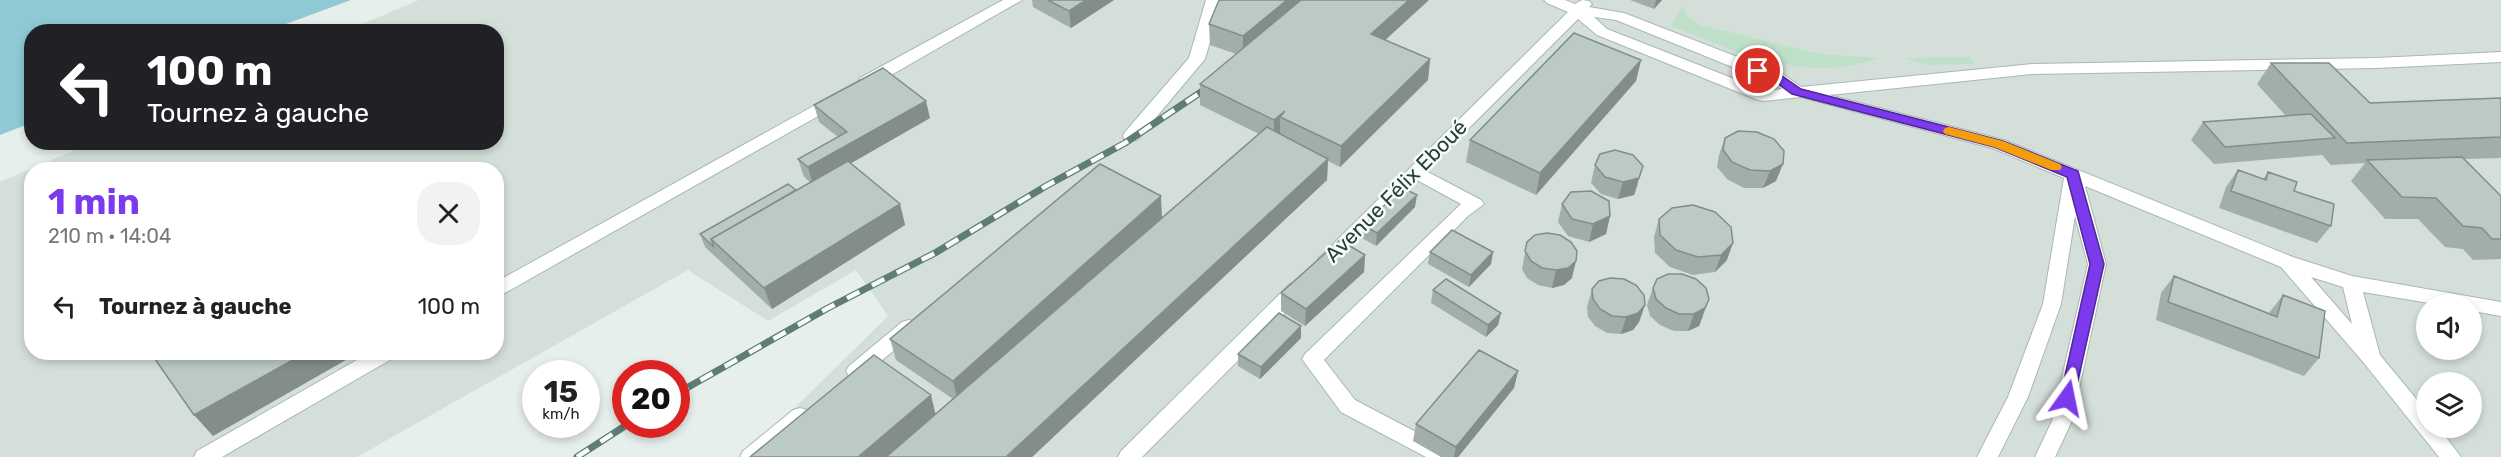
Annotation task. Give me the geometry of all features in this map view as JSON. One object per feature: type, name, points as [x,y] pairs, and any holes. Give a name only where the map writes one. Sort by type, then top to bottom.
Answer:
[{"type":"street","points":[[504,287],[1014,0]]},
{"type":"street","points":[[1131,136],[1197,59],[1214,0]]},
{"type":"street","points":[[1552,0],[1582,5],[1602,32],[1764,96],[2032,69],[2377,63],[2501,57]]},
{"type":"street","name":"Avenue Félix Eboué","points":[[1128,457],[1582,5]]},
{"type":"street","points":[[1796,92],[1998,144],[2286,262],[2352,283],[2501,309]]},
{"type":"street","points":[[1415,172],[1475,204],[1462,212],[1312,359],[1348,406],[1445,457]]},
{"type":"street","points":[[1987,457],[2018,397],[2052,304],[2073,174]]},
{"type":"street","points":[[2046,457],[2062,421],[2097,264],[2073,174]]},
{"type":"street","points":[[2286,262],[2371,358],[2416,413]]},
{"type":"street","points":[[2352,283],[2371,358]]},
{"type":"street","points":[[839,384],[927,311]]},
{"type":"street","points":[[204,457],[374,360]]},
{"type":"street","points":[[750,457],[813,406]]},
{"type":"street","points":[[2436,438],[2451,457]]},
{"type":"shaded area","points":[[419,0],[2501,0],[2501,457],[745,457],[888,316],[856,270],[768,321],[688,270],[529,360],[522,360],[522,364],[357,457],[0,457],[0,182],[24,172],[24,360],[504,360],[504,162],[47,162],[75,150],[504,150],[504,24],[362,24]]},
{"type":"green space","points":[[1683,7],[1686,15],[1700,25],[1820,54],[1878,58],[1851,65],[1825,68],[1799,67],[1773,62],[1721,46],[1671,26]]},
{"type":"green space","points":[[1970,57],[1974,64],[1927,65],[1905,58]]},
{"type":"water","points":[[0,0],[351,0],[286,24],[24,24],[24,126],[0,135]]},
{"type":"building","points":[[1048,0],[1086,0],[1069,11]]},
{"type":"building","points":[[1219,0],[1287,0],[1243,36],[1209,24]]},
{"type":"building","points":[[1301,0],[1409,0],[1371,34],[1430,59],[1341,146],[1280,117],[1285,111],[1274,120],[1200,84]]},
{"type":"building","points":[[1574,33],[1641,60],[1540,173],[1470,140]]},
{"type":"building","points":[[2271,63],[2329,63],[2370,103],[2501,98],[2501,137],[2347,143]]},
{"type":"building","points":[[883,68],[926,101],[808,167],[798,159],[847,132],[814,105]]},
{"type":"building","points":[[2311,114],[2335,138],[2225,147],[2203,122]]},
{"type":"building","points":[[1267,127],[1328,159],[1006,457],[886,457]]},
{"type":"building","points":[[1738,131],[1757,132],[1774,139],[1784,151],[1783,164],[1770,171],[1750,170],[1732,162],[1723,150],[1725,138]]},
{"type":"building","points":[[1615,150],[1633,155],[1643,166],[1639,178],[1623,182],[1605,177],[1595,165],[1600,154]]},
{"type":"building","points":[[2462,157],[2501,196],[2501,239],[2492,239],[2482,228],[2463,226],[2436,198],[2402,197],[2367,160]]},
{"type":"building","points":[[848,161],[900,204],[764,288],[711,239]]},
{"type":"building","points":[[1100,164],[1161,196],[953,381],[890,339]]},
{"type":"building","points":[[2238,170],[2266,180],[2268,172],[2297,182],[2294,191],[2334,204],[2331,226],[2231,191]]},
{"type":"building","points":[[788,184],[796,190],[711,239],[714,247],[700,234]]},
{"type":"building","points":[[1403,188],[1417,195],[1377,233],[1363,225]]},
{"type":"building","points":[[1591,191],[1609,201],[1610,216],[1593,224],[1572,219],[1562,204],[1571,192]]},
{"type":"building","points":[[1693,205],[1715,212],[1731,227],[1733,243],[1721,255],[1698,257],[1676,250],[1660,235],[1659,219],[1672,208]]},
{"type":"building","points":[[1452,230],[1493,252],[1471,275],[1430,252]]},
{"type":"building","points":[[1547,233],[1560,235],[1571,242],[1577,251],[1576,261],[1568,268],[1556,270],[1542,268],[1531,261],[1525,251],[1527,242],[1535,235]]},
{"type":"building","points":[[1340,240],[1365,255],[1306,309],[1281,293]]},
{"type":"building","points":[[1668,274],[1682,274],[1696,279],[1706,288],[1709,299],[1705,308],[1694,314],[1679,314],[1666,308],[1656,299],[1653,288],[1657,279]]},
{"type":"building","points":[[2174,276],[2277,317],[2283,295],[2325,311],[2319,358],[2168,302]]},
{"type":"building","points":[[1610,278],[1624,279],[1636,285],[1644,295],[1645,305],[1638,313],[1626,317],[1612,316],[1600,309],[1593,299],[1592,289],[1599,281]]},
{"type":"building","points":[[1446,279],[1501,313],[1488,325],[1433,290]]},
{"type":"building","points":[[1279,313],[1301,326],[1261,367],[1238,354]]},
{"type":"building","points":[[1479,350],[1518,371],[1456,447],[1416,424]]},
{"type":"building","points":[[874,355],[931,395],[858,457],[750,457]]},
{"type":"building","points":[[156,360],[293,360],[194,415]]},
{"type":"railway","points":[[690,386],[828,308],[935,253],[1046,186],[1125,143],[1213,84]]},
{"type":"railway","points":[[577,457],[612,434]]},
{"type":"slow traffic","points":[[1949,131],[1998,144],[2056,167]]},
{"type":"route","points":[[1758,71],[1778,79],[1796,92],[1998,144],[2073,174],[2097,264],[2067,398]]}]
